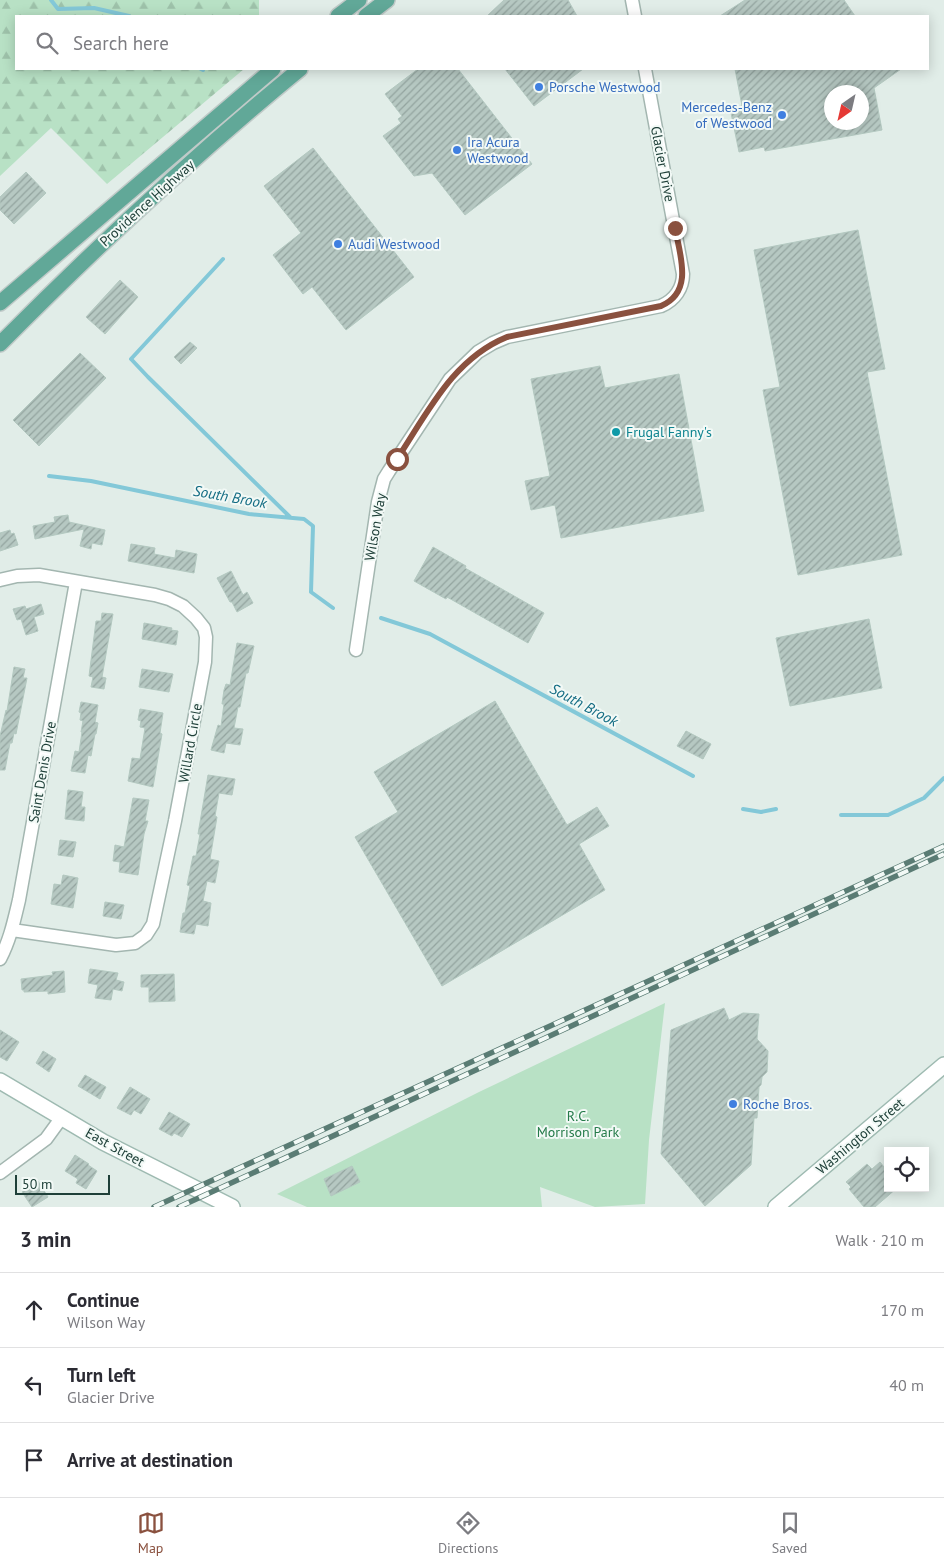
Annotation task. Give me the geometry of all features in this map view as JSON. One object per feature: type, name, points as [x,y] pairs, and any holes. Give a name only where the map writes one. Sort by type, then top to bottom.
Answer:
[{"type":"main road","points":[[339,15],[359,0]]},
{"type":"main road","points":[[367,15],[387,0]]},
{"type":"main road","name":"Providence Highway","points":[[0,303],[272,70]]},
{"type":"main road","name":"Providence Highway","points":[[0,344],[58,285],[158,191],[299,70]]},
{"type":"main road","name":"Washington Street","points":[[776,1207],[944,1065]]},
{"type":"main road","name":"East Street","points":[[0,1081],[136,1159],[232,1207]]},
{"type":"street","points":[[632,0],[635,15]]},
{"type":"street","name":"Glacier Drive","points":[[645,70],[683,274],[680,288]]},
{"type":"street","name":"Wilson Way","points":[[356,650],[378,502],[384,479],[450,379],[478,352],[507,337],[661,306],[673,299],[680,288]]},
{"type":"street","name":"Willard Circle","points":[[0,580],[17,576],[38,575],[155,595],[183,606],[204,628],[206,637],[205,662],[175,821],[153,924],[146,935],[135,942],[116,945],[12,930]]},
{"type":"street","name":"Saint Denis Drive","points":[[0,959],[7,946],[19,900],[76,582]]},
{"type":"street","points":[[0,1173],[46,1139],[62,1117]]},
{"type":"green space","points":[[0,0],[259,0],[259,15],[15,15],[15,70],[243,70],[107,184],[51,128],[0,176]]},
{"type":"green space","name":"R.C. Morrison Park","points":[[665,1003],[649,1140],[645,1204],[595,1207],[540,1187],[542,1207],[307,1207],[277,1194],[479,1092]]},
{"type":"building","points":[[504,0],[568,0],[576,15],[488,15]]},
{"type":"building","points":[[745,0],[844,0],[854,15],[722,15]]},
{"type":"building","name":"Ira Acura Westwood","points":[[417,70],[459,70],[532,164],[465,215],[432,173],[414,176],[383,136],[401,123],[398,119],[402,116],[385,94]]},
{"type":"building","name":"Porsche Westwood","points":[[506,70],[582,70],[534,106]]},
{"type":"building","name":"Mercedes-Benz of Westwood","points":[[735,70],[900,70],[874,88],[882,130],[765,151],[764,147],[739,152],[730,108],[742,106]]},
{"type":"building","name":"Audi Westwood","points":[[313,148],[414,277],[346,330],[312,287],[303,294],[273,255],[301,233],[264,186]]},
{"type":"building","points":[[26,172],[46,193],[14,224],[0,210],[0,197]]},
{"type":"building","points":[[858,230],[885,369],[867,372],[902,555],[798,575],[763,390],[780,387],[754,250]]},
{"type":"building","points":[[120,280],[138,297],[105,334],[86,317]]},
{"type":"building","points":[[190,342],[197,348],[181,364],[174,357]]},
{"type":"building","points":[[80,353],[106,378],[39,446],[13,420]]},
{"type":"building","name":"Frugal Fanny's","points":[[600,366],[605,388],[679,374],[704,511],[561,538],[555,505],[531,510],[525,481],[550,476],[531,379]]},
{"type":"building","points":[[68,515],[69,522],[105,530],[102,545],[92,543],[91,549],[80,546],[84,529],[35,539],[33,526],[55,522],[54,517]]},
{"type":"building","points":[[10,530],[11,534],[14,533],[18,545],[0,551],[0,533]]},
{"type":"building","points":[[131,544],[155,548],[154,554],[175,558],[176,550],[197,554],[194,573],[128,561]]},
{"type":"building","points":[[433,547],[466,566],[465,568],[544,613],[528,643],[447,597],[446,599],[414,581]]},
{"type":"building","points":[[231,571],[243,595],[247,592],[253,603],[237,612],[217,578]]},
{"type":"building","points":[[41,604],[44,614],[34,617],[38,631],[26,635],[21,619],[17,620],[13,609],[25,606],[26,609]]},
{"type":"building","points":[[102,613],[113,614],[102,677],[106,678],[104,689],[91,687],[93,677],[89,676],[96,621],[101,621]]},
{"type":"building","points":[[869,619],[882,688],[790,706],[776,638]]},
{"type":"building","points":[[144,623],[172,628],[171,630],[178,631],[176,645],[142,639]]},
{"type":"building","points":[[237,643],[254,646],[234,728],[243,729],[240,745],[226,743],[224,753],[211,750],[218,725],[221,726],[224,690],[226,684],[230,685]]},
{"type":"building","points":[[14,667],[25,669],[23,678],[27,678],[16,734],[14,733],[12,743],[10,743],[5,770],[0,770],[0,736],[7,711]]},
{"type":"building","points":[[142,669],[173,674],[169,692],[139,687]]},
{"type":"building","points":[[495,701],[567,825],[597,807],[609,826],[579,844],[605,890],[442,986],[355,837],[398,812],[374,772]]},
{"type":"building","points":[[81,702],[98,705],[95,722],[98,723],[96,734],[91,756],[88,755],[85,773],[71,771],[75,751],[79,752],[82,732],[83,721],[80,720],[81,713],[79,712]]},
{"type":"building","points":[[140,709],[163,713],[160,733],[162,734],[153,787],[128,781],[132,758],[140,759],[145,728],[140,727],[141,721],[138,720]]},
{"type":"building","points":[[686,731],[711,744],[703,759],[677,746]]},
{"type":"building","points":[[208,775],[235,779],[232,795],[219,793],[210,859],[219,861],[215,883],[207,881],[203,901],[211,903],[208,926],[196,924],[194,934],[180,932],[190,886],[187,885],[193,856],[196,856],[200,834],[198,834]]},
{"type":"building","points":[[68,790],[83,792],[81,807],[85,807],[84,821],[65,819]]},
{"type":"building","points":[[133,798],[149,800],[145,821],[148,821],[144,834],[138,875],[119,872],[120,862],[113,861],[115,845],[124,847]]},
{"type":"building","points":[[60,840],[76,842],[73,857],[58,855]]},
{"type":"building","points":[[63,875],[78,878],[73,908],[51,904],[54,884],[61,885]]},
{"type":"building","points":[[105,902],[124,905],[121,919],[103,916]]},
{"type":"building","points":[[90,969],[118,973],[116,980],[124,982],[122,991],[113,989],[111,1000],[95,998],[98,985],[88,983]]},
{"type":"building","points":[[64,971],[65,992],[48,994],[48,991],[24,992],[22,990],[21,979],[53,975],[52,972]]},
{"type":"building","points":[[174,974],[175,1001],[149,1002],[149,987],[141,987],[141,975]]},
{"type":"building","points":[[724,1008],[729,1020],[743,1013],[759,1014],[757,1039],[768,1051],[767,1072],[762,1077],[759,1087],[757,1118],[754,1118],[751,1165],[705,1206],[661,1154],[671,1030]]},
{"type":"building","points":[[0,1030],[19,1042],[7,1061],[0,1057]]},
{"type":"building","points":[[43,1051],[56,1059],[49,1072],[36,1063]]},
{"type":"building","points":[[85,1075],[106,1087],[100,1099],[78,1086]]},
{"type":"building","points":[[130,1087],[150,1099],[141,1114],[134,1110],[131,1115],[117,1108]]},
{"type":"building","points":[[169,1112],[190,1124],[182,1137],[174,1133],[172,1136],[159,1129]]},
{"type":"building","points":[[75,1155],[97,1171],[86,1189],[76,1183],[78,1179],[65,1171]]},
{"type":"building","points":[[880,1162],[884,1167],[884,1192],[892,1192],[875,1207],[864,1207],[849,1189],[851,1187],[846,1182],[867,1164],[872,1169]]},
{"type":"building","points":[[352,1166],[360,1182],[331,1196],[324,1179]]},
{"type":"building","points":[[38,1181],[48,1197],[32,1207],[22,1192]]},
{"type":"waterway","points":[[51,0],[58,9],[94,8],[125,15]]},
{"type":"waterway","points":[[223,259],[131,359],[290,517]]},
{"type":"waterway","name":"South Brook","points":[[49,476],[91,481],[249,514],[304,519],[313,526],[311,592],[333,608]]},
{"type":"waterway","name":"South Brook","points":[[381,618],[430,634],[693,776]]},
{"type":"waterway","name":"South Brook","points":[[841,815],[888,815],[924,798],[944,778]]},
{"type":"waterway","name":"South Brook","points":[[743,809],[761,812],[776,809]]},
{"type":"railway","points":[[154,1207],[944,846]]},
{"type":"railway","points":[[179,1207],[944,854]]},
{"type":"place","name":"Porsche Westwood","points":[[539,87]]},
{"type":"place","name":"Mercedes-Benz of Westwood","points":[[782,115]]},
{"type":"place","name":"Ira Acura Westwood","points":[[457,150]]},
{"type":"place","name":"Audi Westwood","points":[[338,244]]},
{"type":"place","name":"Frugal Fanny's","points":[[616,432]]},
{"type":"place","name":"Roche Bros.","points":[[733,1104]]},
{"type":"route","points":[[397,459],[450,379],[478,352],[493,343],[507,337],[661,306],[673,299],[677,294],[683,277],[675,228]]}]
